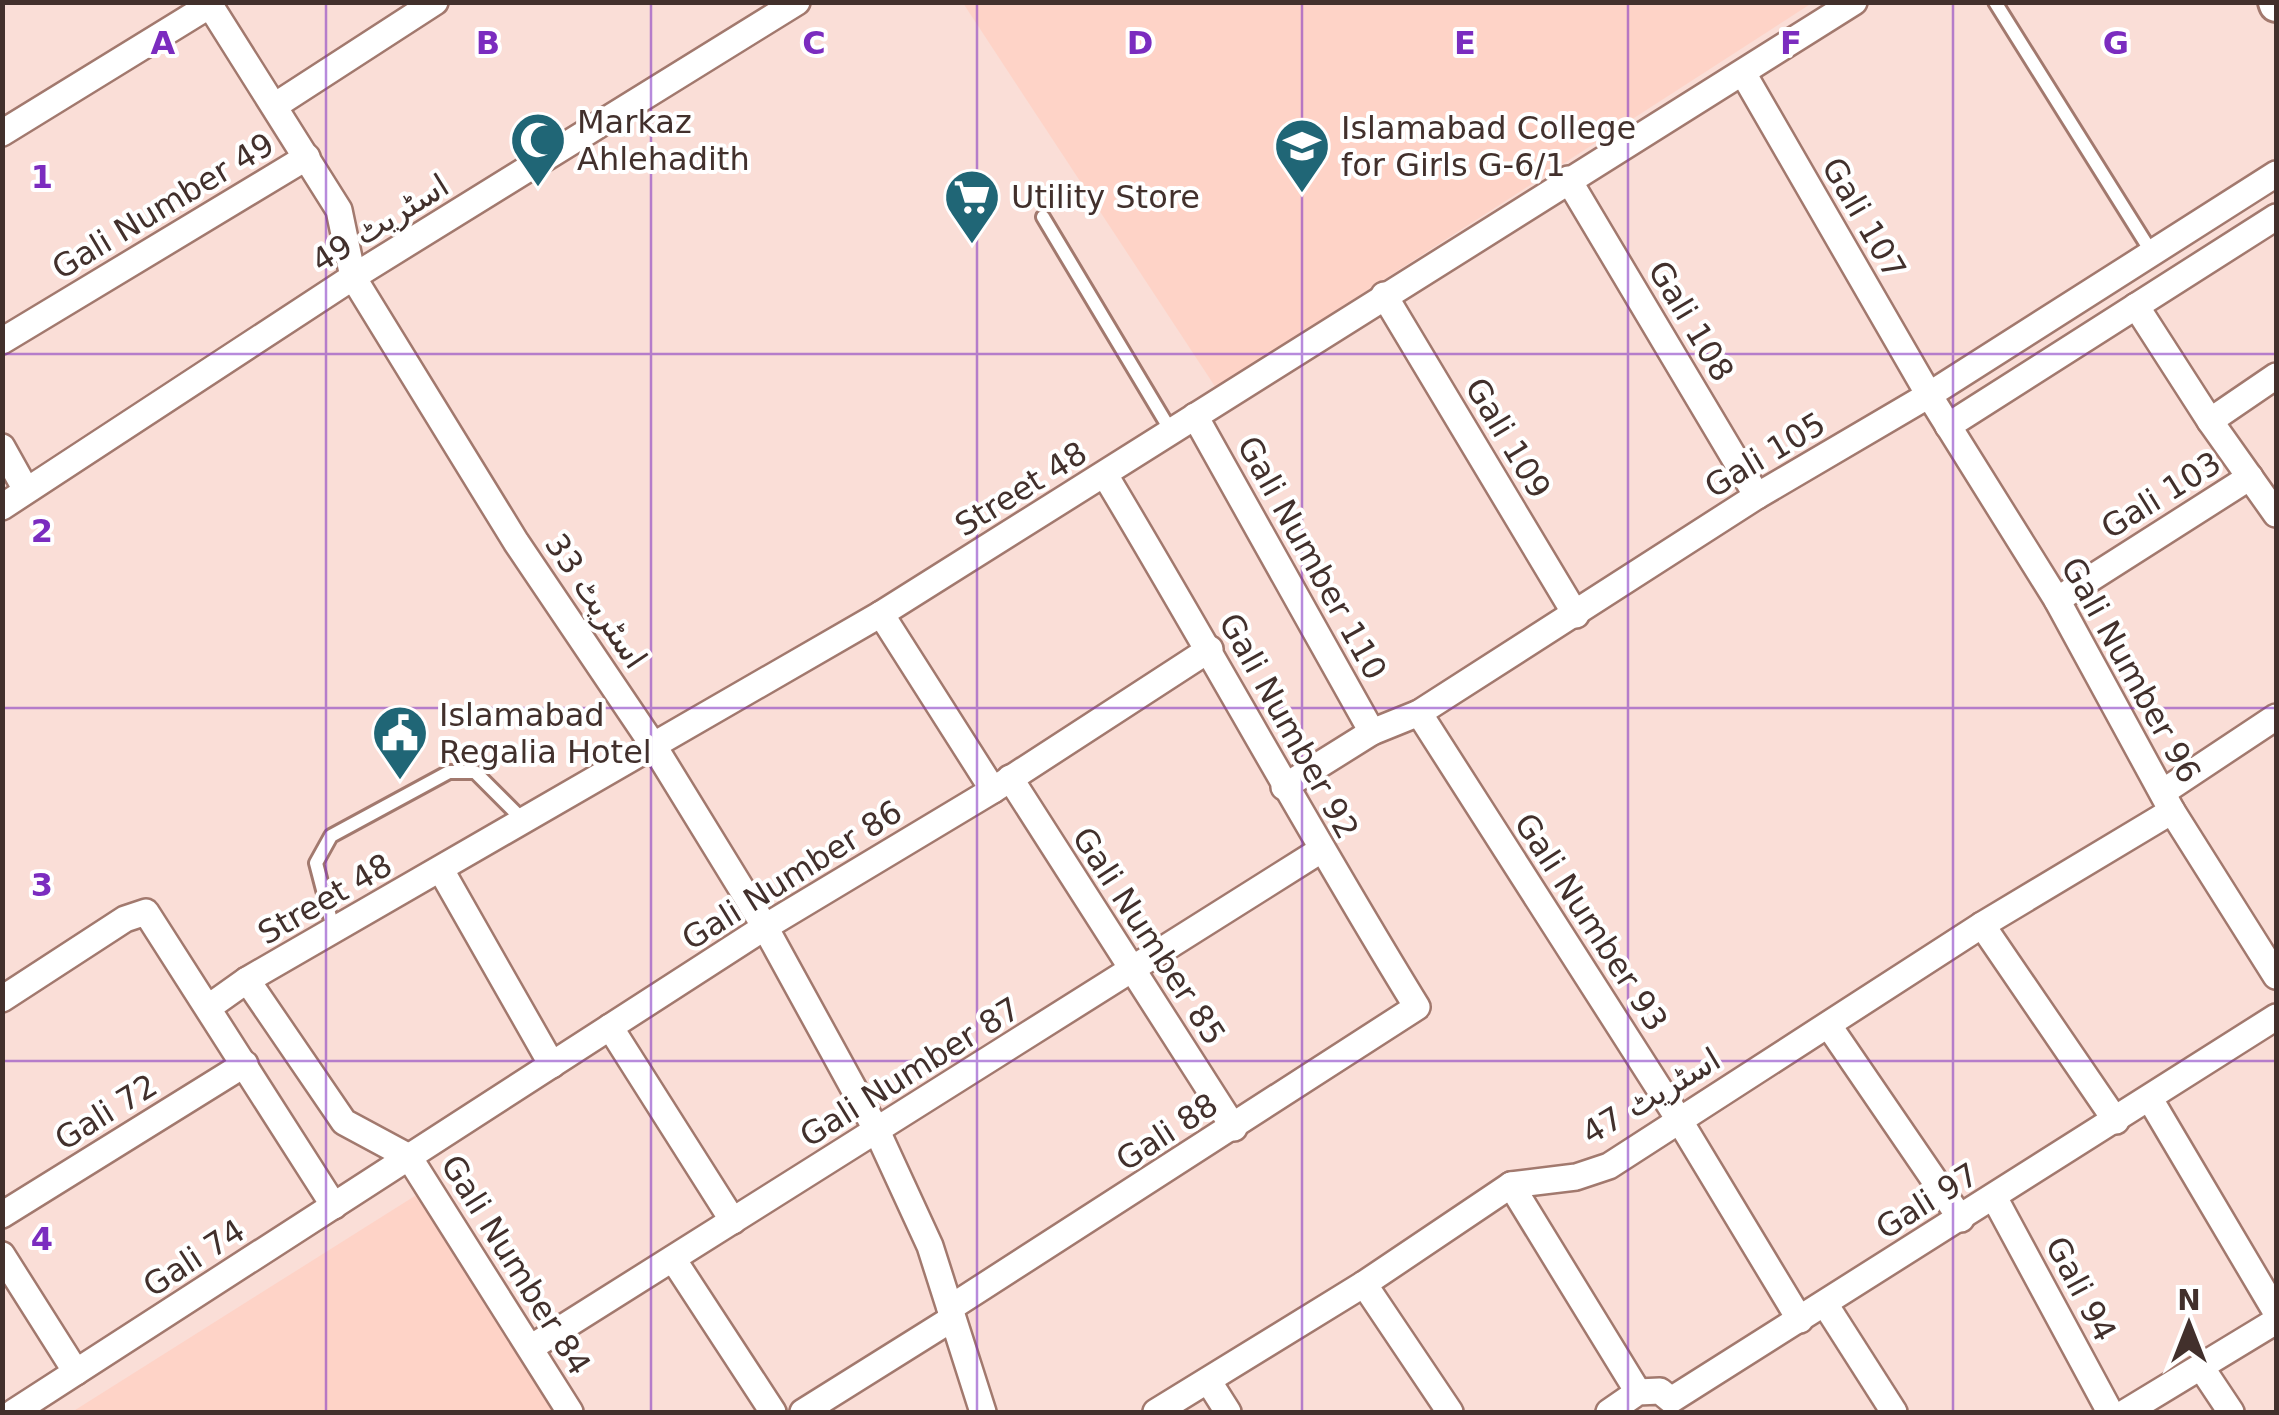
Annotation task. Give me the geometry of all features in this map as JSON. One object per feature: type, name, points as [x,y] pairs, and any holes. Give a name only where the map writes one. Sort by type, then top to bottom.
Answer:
[{"type":"street","points":[[276,105],[434,2]]},
{"type":"street","name":"اسٹریٹ 49","points":[[2,507],[353,278],[797,2]]},
{"type":"street","name":"Street 48","points":[[209,1008],[247,980],[882,614],[1384,294],[1854,2]]},
{"type":"street","points":[[2,133],[209,4]]},
{"type":"street","name":"اسٹریٹ 33","points":[[209,4],[339,210],[353,278],[516,542],[655,748],[764,926],[876,1131],[930,1246],[983,1412]]},
{"type":"street","name":"Gali 107","points":[[1743,73],[1929,395]]},
{"type":"street","name":"Gali Number 49","points":[[2,341],[306,157]]},
{"type":"street","name":"Gali 105","points":[[1284,787],[1372,732],[1419,713],[1758,496],[1929,395],[2276,174]]},
{"type":"street","name":"Gali 108","points":[[1568,179],[1758,496]]},
{"type":"street","points":[[1948,426],[2276,216]]},
{"type":"street","name":"Gali 109","points":[[1384,294],[1576,614]]},
{"type":"street","points":[[2136,306],[2210,422],[2276,514]]},
{"type":"street","points":[[2210,422],[2276,376]]},
{"type":"street","name":"Gali Number 96","points":[[1929,395],[2057,600],[2168,802],[2269,946],[2276,976]]},
{"type":"street","name":"Gali Number 110","points":[[1194,416],[1372,732]]},
{"type":"street","points":[[2,446],[26,490]]},
{"type":"street","name":"Gali Number 92","points":[[1105,475],[1210,649],[1320,850],[1417,1008]]},
{"type":"street","name":"Gali 103","points":[[2057,600],[2250,477]]},
{"type":"street","name":"Gali Number 85","points":[[882,614],[1131,971],[1234,1128]]},
{"type":"street","name":"Gali Number 86","points":[[409,1157],[764,926],[1002,784],[1210,649]]},
{"type":"street","name":"Gali Number 93","points":[[1419,713],[1678,1118],[1800,1320]]},
{"type":"street","name":"اسٹریٹ 47","points":[[1156,1412],[1364,1284],[1512,1185],[1576,1177],[1609,1166],[1678,1118],[1830,1026],[2168,802],[2276,717]]},
{"type":"street","name":"Gali Number 87","points":[[532,1346],[1320,850]]},
{"type":"street","points":[[441,870],[552,1065]]},
{"type":"street","points":[[2,999],[125,918],[146,912],[334,1206]]},
{"type":"street","points":[[1982,925],[2116,1121]]},
{"type":"street","name":"Gali Number 84","points":[[247,980],[344,1122],[409,1157],[532,1346],[570,1412]]},
{"type":"street","name":"Gali 88","points":[[803,1412],[1417,1008]]},
{"type":"street","name":"Gali 97","points":[[1638,1392],[1660,1391],[1675,1406],[1800,1320],[2276,1017]]},
{"type":"street","points":[[1830,1026],[1961,1218]]},
{"type":"street","points":[[610,1028],[733,1221]]},
{"type":"street","name":"Gali 72","points":[[2,1214],[244,1064]]},
{"type":"street","points":[[2150,1099],[2276,1312]]},
{"type":"street","name":"Gali 74","points":[[14,1412],[409,1157]]},
{"type":"street","points":[[1512,1185],[1638,1392],[1609,1412]]},
{"type":"street","name":"Gali 94","points":[[1994,1197],[2110,1412]]},
{"type":"street","points":[[2,1255],[76,1372]]},
{"type":"street","points":[[673,1259],[774,1412]]},
{"type":"street","points":[[1364,1284],[1450,1412]]},
{"type":"street","points":[[1825,1304],[1894,1412]]},
{"type":"street","points":[[2126,1412],[2276,1322]]},
{"type":"street","points":[[2202,1367],[2232,1412]]},
{"type":"street","points":[[1209,1382],[1228,1412]]},
{"type":"lane","points":[[1995,2],[2152,253]]},
{"type":"lane","points":[[1043,216],[1171,432]]},
{"type":"lane","points":[[334,932],[316,863],[331,836],[449,772],[475,772],[526,822]]},
{"type":"shaded area","name":"Islamabad College for Girls G-6/1","points":[[963,3],[1812,3],[1216,388]]},
{"type":"shaded area","points":[[418,1194],[565,1412],[72,1412]]},
{"type":"place","name":"Markaz Ahlehadith","points":[[538,189]]},
{"type":"place","name":"Islamabad College for Girls G-6/1","points":[[1302,195]]},
{"type":"place","name":"Utility Store","points":[[972,246]]},
{"type":"place","name":"Islamabad Regalia Hotel","points":[[400,782]]}]
